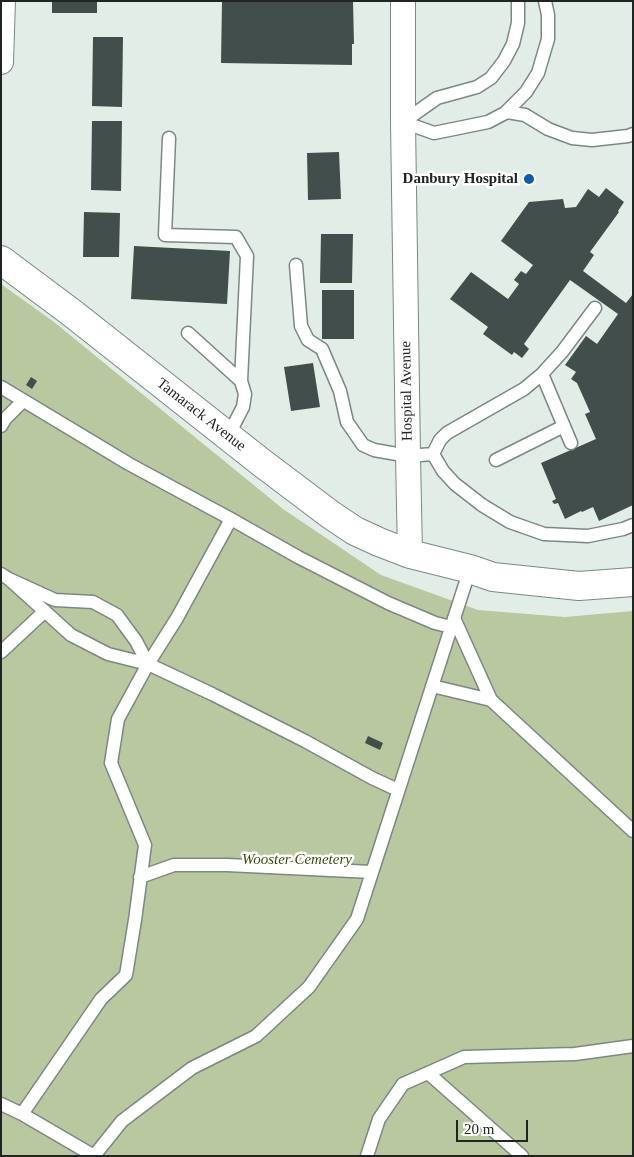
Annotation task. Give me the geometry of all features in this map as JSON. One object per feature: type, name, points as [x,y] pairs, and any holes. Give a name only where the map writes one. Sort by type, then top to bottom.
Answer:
[{"type":"street","points":[[1,62],[3,1]]},
{"type":"street","name":"Hospital Avenue","points":[[403,1],[403,122],[410,554]]},
{"type":"street","name":"Tamarack Avenue","points":[[1,260],[72,313],[331,516],[379,542],[410,554]]},
{"type":"street","points":[[410,554],[470,569],[493,577],[579,586],[633,582]]},
{"type":"lane","points":[[403,122],[437,98],[477,87],[491,78],[504,61],[512,44],[518,23],[518,1]]},
{"type":"lane","points":[[403,122],[434,133],[488,122],[506,112],[526,92],[538,73],[548,39],[548,15],[545,1]]},
{"type":"lane","points":[[506,112],[525,115],[548,129],[572,138],[592,140],[633,134]]},
{"type":"lane","points":[[169,138],[165,235],[236,236],[247,256],[241,381],[245,394],[243,407],[228,436]]},
{"type":"lane","points":[[296,265],[300,326],[308,340],[322,349],[340,391],[348,422],[363,445],[374,450],[408,456],[434,454]]},
{"type":"lane","points":[[434,454],[440,440],[447,432],[524,389],[542,374],[562,352],[595,308]]},
{"type":"lane","points":[[188,333],[241,381]]},
{"type":"lane","points":[[542,374],[571,443]]},
{"type":"lane","points":[[1,387],[128,464],[388,604],[435,624],[453,622]]},
{"type":"lane","points":[[1,426],[5,419],[23,401]]},
{"type":"lane","points":[[496,460],[564,426]]},
{"type":"lane","points":[[434,454],[443,471],[455,484],[482,505],[510,522],[544,534],[588,536],[623,529],[633,525]]},
{"type":"lane","points":[[22,1114],[101,999],[126,976],[144,845],[111,763],[118,719],[148,664],[177,618],[231,519]]},
{"type":"lane","points":[[1,1104],[22,1114],[94,1156],[122,1122],[192,1068],[256,1036],[309,987],[357,919],[470,569]]},
{"type":"lane","points":[[5,576],[55,600],[93,602],[117,615],[136,641],[148,664]]},
{"type":"lane","points":[[5,576],[71,635],[108,654],[148,664],[212,694],[398,790]]},
{"type":"lane","points":[[1,652],[45,610]]},
{"type":"lane","points":[[453,622],[491,700],[633,831]]},
{"type":"lane","points":[[432,686],[491,700]]},
{"type":"lane","points":[[140,877],[174,865],[227,865],[372,872]]},
{"type":"lane","points":[[367,1156],[379,1119],[403,1084],[464,1057],[575,1054],[633,1046]]},
{"type":"lane","points":[[428,1073],[522,1156]]},
{"type":"green space","name":"Wooster Cemetery","points":[[1,284],[54,322],[283,509],[381,575],[478,610],[565,617],[633,611],[633,1156],[1,1156]]},
{"type":"building","points":[[52,1],[97,1],[97,13],[52,13]]},
{"type":"building","points":[[222,1],[353,1],[354,44],[352,44],[352,65],[221,63]]},
{"type":"building","points":[[93,37],[123,37],[122,107],[92,106]]},
{"type":"building","points":[[92,121],[122,121],[121,191],[91,190]]},
{"type":"building","points":[[339,152],[341,199],[308,200],[307,153]]},
{"type":"building","points":[[606,188],[624,202],[590,252],[594,255],[583,271],[626,303],[633,294],[633,505],[599,521],[593,507],[565,519],[558,503],[554,504],[552,501],[556,499],[541,463],[596,439],[585,414],[590,412],[577,383],[571,379],[576,372],[565,365],[586,336],[597,344],[618,314],[570,280],[524,344],[529,349],[522,358],[514,352],[512,355],[483,334],[488,327],[450,299],[471,272],[508,299],[519,284],[514,280],[521,271],[526,274],[533,265],[501,241],[529,202],[563,199],[565,208],[576,207],[588,189],[599,197]]},
{"type":"building","points":[[84,212],[120,213],[119,257],[83,257]]},
{"type":"building","points":[[321,234],[353,234],[352,283],[320,283]]},
{"type":"building","points":[[134,246],[230,251],[227,304],[131,299]]},
{"type":"building","points":[[322,290],[354,290],[354,339],[322,339]]},
{"type":"building","points":[[313,363],[320,407],[291,411],[284,367]]},
{"type":"building","points":[[31,377],[37,381],[32,389],[26,385]]},
{"type":"building","points":[[368,736],[383,743],[380,750],[365,743]]},
{"type":"place","name":"Danbury Hospital","points":[[529,179]]}]
